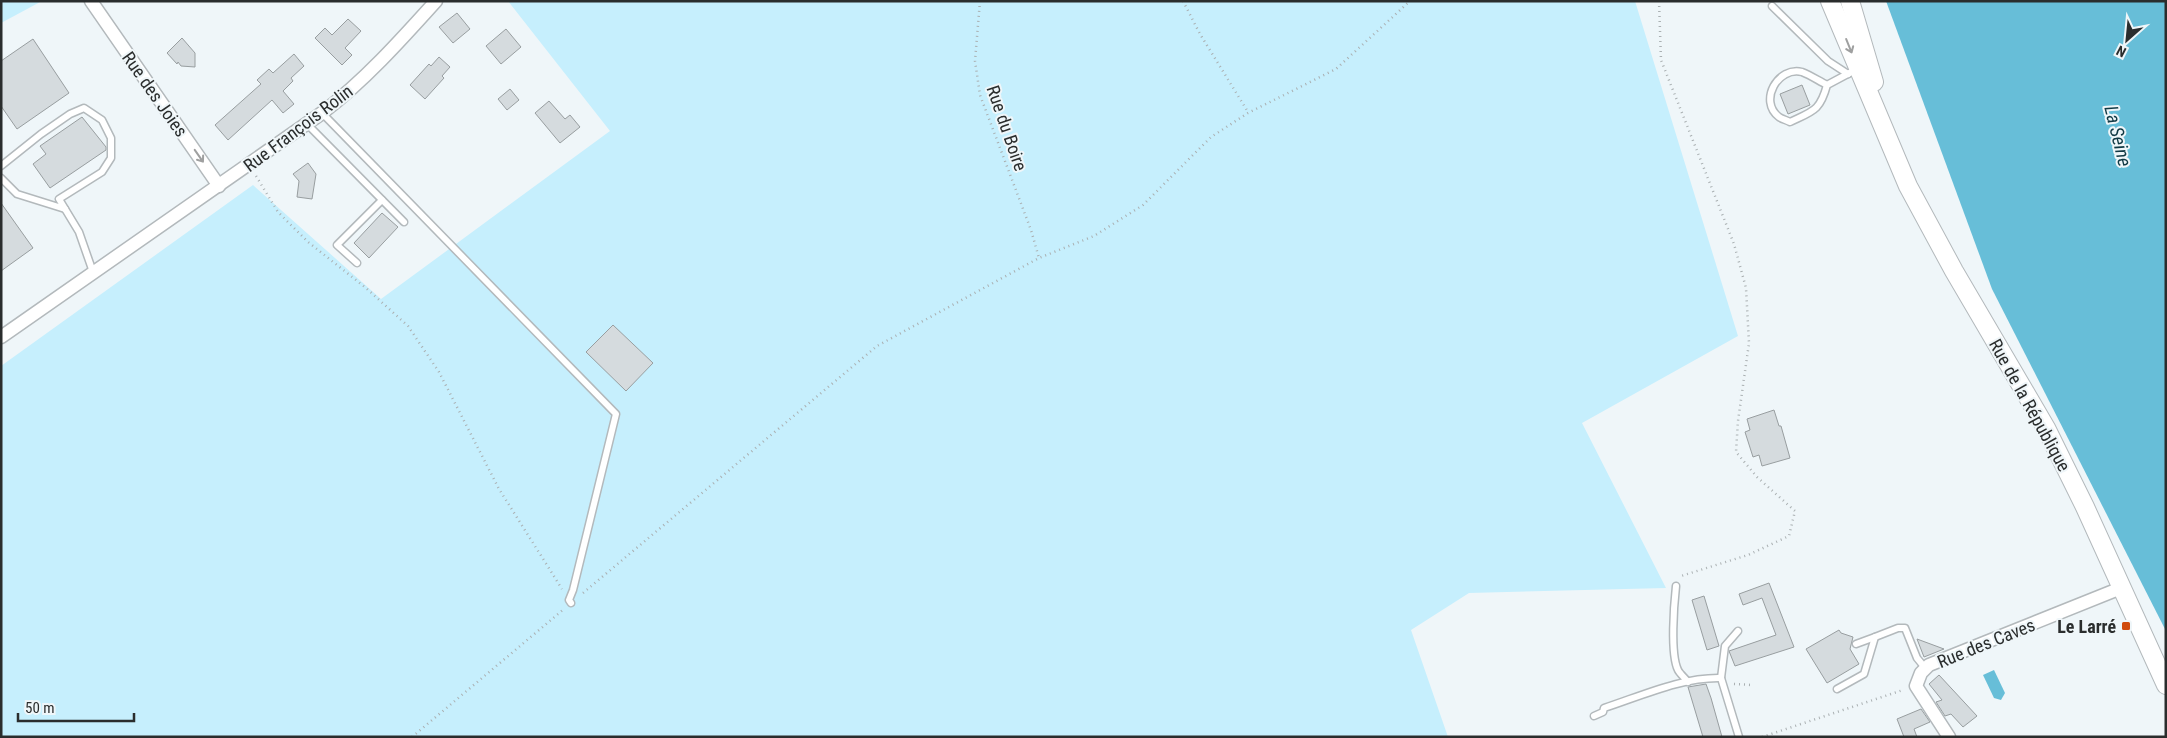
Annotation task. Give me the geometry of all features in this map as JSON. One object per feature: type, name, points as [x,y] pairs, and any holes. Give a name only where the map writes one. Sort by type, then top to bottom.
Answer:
[{"type":"main road","name":"Rue de la République","points":[[1830,1],[1853,71],[1885,128]]},
{"type":"main road","name":"Rue de la République","points":[[1850,1],[1885,128],[1908,186],[1945,254],[2046,428],[2085,507],[2166,685]]},
{"type":"street","name":"Rue des Joies","points":[[91,1],[219,186]]},
{"type":"street","name":"Rue François Rolin","points":[[1,337],[322,113],[345,95],[405,36],[436,1]]},
{"type":"street","name":"Rue des Caves","points":[[1916,686],[1921,673],[1929,665],[2121,588]]},
{"type":"street","points":[[1916,686],[1948,737]]},
{"type":"lane","points":[[1772,6],[1828,61],[1853,71]]},
{"type":"lane","points":[[1827,85],[1801,72],[1787,73],[1777,80],[1771,90],[1771,106],[1778,116],[1790,122],[1816,110],[1823,98],[1827,85],[1853,71]]},
{"type":"lane","points":[[1,166],[70,114],[84,108],[102,120],[111,138],[111,158],[102,172],[59,199],[79,232],[93,272]]},
{"type":"lane","points":[[322,113],[616,414],[570,601]]},
{"type":"lane","points":[[307,124],[404,222]]},
{"type":"lane","points":[[1,178],[17,194],[65,210]]},
{"type":"lane","points":[[357,263],[337,245],[382,200]]},
{"type":"lane","points":[[1676,586],[1674,643],[1677,669],[1688,682]]},
{"type":"lane","points":[[1856,644],[1898,628],[1905,628],[1917,658],[1926,669]]},
{"type":"lane","points":[[1738,631],[1725,646],[1722,681],[1739,737]]},
{"type":"lane","points":[[1837,689],[1864,674],[1874,637]]},
{"type":"lane","points":[[1594,716],[1603,712],[1604,708],[1688,682],[1704,678],[1722,681]]},
{"type":"path","name":"Rue du Boire","points":[[980,1],[975,61],[980,95],[1031,230],[1039,258]]},
{"type":"path","points":[[1183,1],[1248,113]]},
{"type":"path","points":[[412,737],[570,601],[877,346],[1039,258],[1094,236],[1143,204],[1211,137],[1248,113],[1336,69],[1410,1]]},
{"type":"path","points":[[1659,1],[1660,60],[1734,244],[1746,288],[1749,344],[1738,421],[1736,452],[1756,477],[1795,511],[1789,536],[1748,555],[1679,576],[1676,586]]},
{"type":"path","points":[[249,165],[278,212],[308,242],[366,288],[408,326],[439,372],[499,489],[570,601]]},
{"type":"path","points":[[1722,681],[1752,685]]},
{"type":"path","points":[[1762,737],[1916,686]]},
{"type":"shaded area","points":[[1,1],[42,1],[1,23]]},
{"type":"shaded area","points":[[508,1],[1635,1],[1738,336],[1582,423],[1666,588],[1469,593],[1411,630],[1448,737],[1,737],[1,366],[253,185],[381,299],[610,131]]},
{"type":"water","name":"La Seine","points":[[1886,1],[2166,1],[2166,631],[1992,289]]},
{"type":"water","points":[[1994,670],[2005,693],[2001,700],[1994,698],[1983,675]]},
{"type":"building","points":[[457,13],[470,29],[453,43],[439,27]]},
{"type":"building","points":[[348,19],[361,31],[345,48],[352,55],[342,65],[315,38],[325,28],[332,35]]},
{"type":"building","points":[[506,29],[521,47],[501,64],[486,46]]},
{"type":"building","points":[[182,38],[195,53],[195,67],[181,66],[178,62],[177,64],[167,53]]},
{"type":"building","points":[[33,39],[69,93],[17,129],[1,106],[1,61]]},
{"type":"building","points":[[294,54],[304,66],[291,78],[293,81],[283,91],[294,104],[283,113],[272,100],[228,140],[215,125],[261,84],[257,80],[269,69],[273,73]]},
{"type":"building","points":[[439,57],[450,67],[442,76],[444,78],[425,99],[410,85],[429,64],[431,66]]},
{"type":"building","points":[[1802,85],[1810,105],[1788,114],[1780,94]]},
{"type":"building","points":[[510,89],[519,100],[507,110],[498,99]]},
{"type":"building","points":[[549,101],[565,119],[570,115],[580,127],[560,143],[535,113]]},
{"type":"building","points":[[82,117],[106,147],[106,150],[50,188],[33,164],[46,154],[40,146]]},
{"type":"building","points":[[308,163],[316,174],[312,199],[297,197],[299,181],[293,174]]},
{"type":"building","points":[[1,203],[33,248],[1,271]]},
{"type":"building","points":[[382,213],[398,227],[369,258],[354,243]]},
{"type":"building","points":[[613,325],[653,363],[626,391],[586,352]]},
{"type":"building","points":[[1774,410],[1779,426],[1781,426],[1790,458],[1762,466],[1759,455],[1753,457],[1745,432],[1750,430],[1747,419]]},
{"type":"building","points":[[1769,583],[1794,647],[1735,666],[1729,651],[1776,635],[1762,598],[1743,605],[1739,594]]},
{"type":"building","points":[[1704,596],[1719,646],[1707,650],[1692,600]]},
{"type":"building","points":[[1839,630],[1841,633],[1853,637],[1850,649],[1859,664],[1827,683],[1806,649]]},
{"type":"building","points":[[1917,639],[1944,649],[1924,657]]},
{"type":"building","points":[[1939,675],[1977,716],[1963,727],[1951,714],[1945,716],[1936,702],[1942,700],[1929,684]]},
{"type":"building","points":[[1706,684],[1722,737],[1703,737],[1688,687]]},
{"type":"building","points":[[1921,709],[1930,722],[1914,729],[1917,737],[1904,737],[1897,719]]},
{"type":"place","name":"Le Larré","points":[[2126,626]]}]
